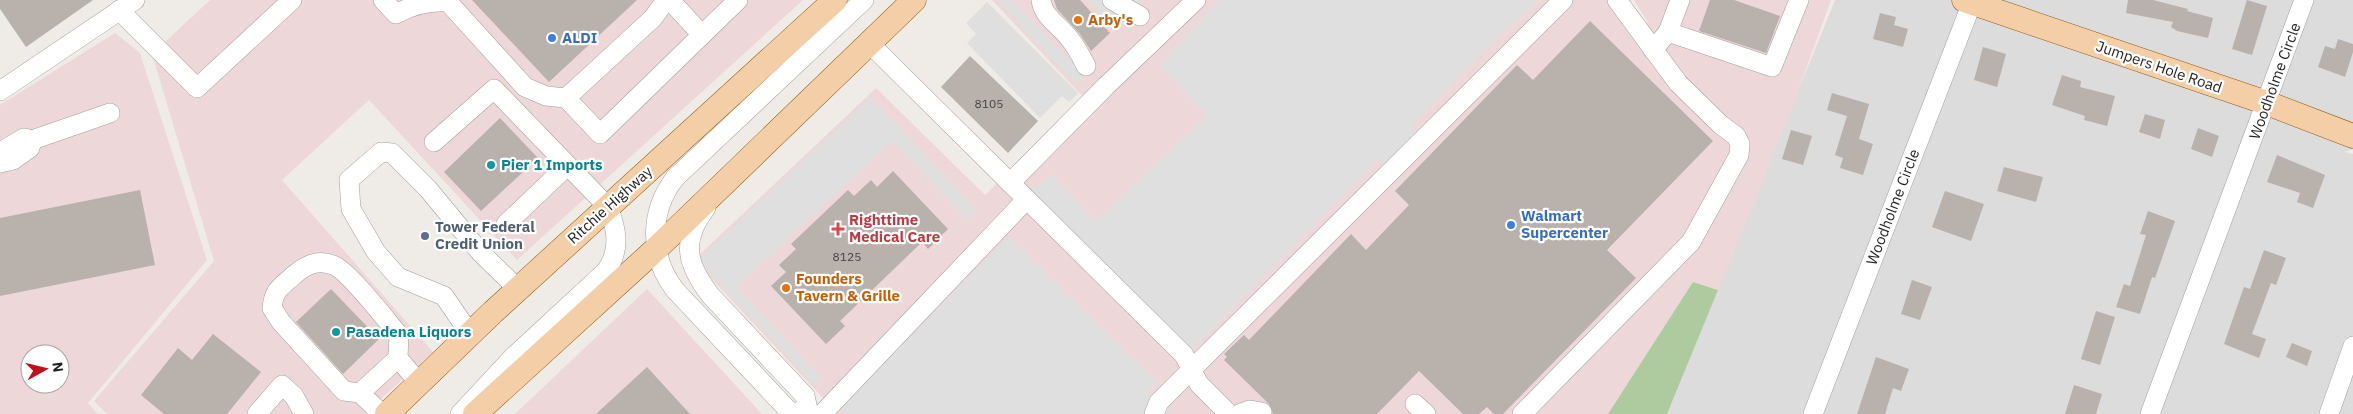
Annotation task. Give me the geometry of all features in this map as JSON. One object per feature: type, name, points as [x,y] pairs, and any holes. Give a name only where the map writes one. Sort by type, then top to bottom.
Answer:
[{"type":"main road","name":"Ritchie Highway","points":[[387,414],[518,289],[835,0]]},
{"type":"main road","points":[[475,414],[656,249],[914,0]]},
{"type":"main road","name":"Jumpers Hole Road","points":[[1970,1],[2266,103],[2353,136]]},
{"type":"street","points":[[0,91],[135,0]]},
{"type":"street","points":[[119,10],[197,88],[292,0]]},
{"type":"street","points":[[383,0],[396,14],[408,7],[434,1],[448,2],[525,87],[546,96],[566,98],[600,134],[735,1]]},
{"type":"street","points":[[566,98],[653,18],[666,0]]},
{"type":"street","points":[[670,0],[702,35]]},
{"type":"street","points":[[864,0],[675,178],[664,193],[658,214],[656,249],[665,277],[675,290],[790,412],[813,413],[1026,200]]},
{"type":"street","points":[[1041,0],[1047,15],[1071,40],[1086,66]]},
{"type":"street","points":[[1112,0],[1140,16]]},
{"type":"street","points":[[1010,183],[1106,86],[1196,0]]},
{"type":"street","points":[[1154,414],[1159,402],[1563,0]]},
{"type":"street","points":[[1522,414],[1691,242],[1739,155],[1740,144],[1736,136],[1721,125],[1678,83],[1617,0]]},
{"type":"street","points":[[1653,50],[1668,32],[1680,0]]},
{"type":"street","points":[[1668,32],[1772,67],[1799,0]]},
{"type":"street","name":"Woodholme Circle","points":[[2150,414],[2304,0]]},
{"type":"street","name":"Woodholme Circle","points":[[1813,414],[1970,1]]},
{"type":"street","points":[[870,43],[1184,355],[1199,384],[1229,414]]},
{"type":"street","points":[[434,142],[494,89],[608,207],[615,226],[616,238],[613,261],[609,266],[513,357],[460,414]]},
{"type":"street","points":[[1,163],[13,160],[30,148],[32,140],[110,113]]},
{"type":"street","points":[[470,334],[444,296],[398,277],[376,252],[351,209],[349,180],[381,152],[392,153],[428,189],[481,253],[518,289]]},
{"type":"street","points":[[506,224],[567,166]]},
{"type":"street","points":[[728,179],[695,226],[688,250],[692,264],[700,281],[711,296],[805,396],[813,413]]},
{"type":"street","points":[[382,414],[360,393],[344,390],[281,322],[272,308],[274,294],[305,265],[320,262],[335,265],[352,281],[399,335],[398,358],[419,383]]},
{"type":"street","points":[[2328,414],[2353,346]]},
{"type":"street","points":[[360,393],[398,358]]},
{"type":"street","points":[[256,414],[282,385],[294,396],[304,414]]},
{"type":"street","points":[[1238,414],[1250,410],[1262,412]]},
{"type":"shaded area","points":[[210,0],[803,0],[517,260],[369,100],[282,180],[433,352],[364,414],[107,414],[94,401],[214,261],[152,54]]},
{"type":"shaded area","points":[[992,0],[1608,0],[1649,24],[1634,0],[1831,0],[1792,108],[1718,290],[1693,282],[1608,414],[838,414],[694,260],[876,88],[985,195],[1085,99]]},
{"type":"shaded area","points":[[997,0],[1013,0],[1085,75],[1076,84]]},
{"type":"shaded area","points":[[1087,0],[1142,0],[1112,27]]},
{"type":"shaded area","points":[[1219,0],[1540,0],[1499,36],[1411,126],[1418,132],[1386,165],[1379,159],[1191,351],[1030,191],[1051,174],[1096,221],[1206,116],[1159,64]]},
{"type":"shaded area","points":[[1835,0],[2353,0],[2353,149],[2345,152],[2353,154],[2353,414],[1667,414]]},
{"type":"shaded area","points":[[987,2],[1078,93],[1069,102],[1062,96],[1040,118],[967,43],[976,34],[966,23]]},
{"type":"shaded area","points":[[115,33],[140,53],[207,260],[88,403],[98,414],[0,414],[0,105]]},
{"type":"shaded area","points":[[871,97],[977,211],[967,220],[892,141],[737,287],[820,377],[813,384],[698,260]]},
{"type":"shaded area","points":[[1009,236],[1156,382],[1147,392],[1169,414],[845,414],[839,408]]},
{"type":"shaded area","points":[[647,289],[762,414],[515,414]]},
{"type":"green space","points":[[1693,282],[1718,290],[1667,414],[1608,414]]},
{"type":"building","points":[[0,0],[93,0],[26,47],[0,9]]},
{"type":"building","points":[[472,0],[637,0],[549,82]]},
{"type":"building","name":"Arby's","points":[[1054,0],[1080,0],[1110,33],[1091,51],[1080,34],[1057,9]]},
{"type":"building","points":[[1710,0],[1734,0],[1780,16],[1766,53],[1699,31]]},
{"type":"building","points":[[2128,0],[2153,0],[2213,18],[2208,38],[2177,31],[2171,27],[2173,22],[2126,13]]},
{"type":"building","points":[[2247,0],[2267,6],[2252,55],[2232,49]]},
{"type":"building","points":[[1880,13],[1896,17],[1894,25],[1908,29],[1903,47],[1873,39]]},
{"type":"building","name":"Walmart Supercenter","points":[[1590,21],[1713,141],[1607,250],[1636,278],[1503,414],[1494,414],[1487,407],[1479,414],[1463,414],[1419,371],[1377,414],[1273,414],[1269,404],[1224,360],[1227,357],[1224,354],[1244,335],[1249,340],[1351,234],[1366,250],[1409,205],[1395,191],[1517,65],[1533,80]]},
{"type":"building","points":[[2338,39],[2353,44],[2353,52],[2345,77],[2318,67],[2325,46],[2335,49]]},
{"type":"building","points":[[1983,47],[2006,54],[1997,87],[1974,80]]},
{"type":"building","points":[[970,56],[1038,121],[1008,153],[941,87]]},
{"type":"building","points":[[2062,75],[2081,81],[2080,87],[2115,96],[2107,126],[2084,120],[2085,116],[2052,105]]},
{"type":"building","points":[[1832,93],[1869,104],[1859,139],[1873,144],[1863,175],[1840,168],[1843,158],[1835,155],[1847,116],[1827,110]]},
{"type":"building","points":[[2145,114],[2165,120],[2160,139],[2139,132]]},
{"type":"building","name":"Pier 1 Imports","points":[[500,118],[538,158],[481,211],[444,172]]},
{"type":"building","points":[[2198,128],[2219,136],[2212,157],[2191,149]]},
{"type":"building","points":[[1791,130],[1812,136],[1803,165],[1782,159]]},
{"type":"building","points":[[2277,155],[2325,175],[2313,208],[2297,202],[2300,193],[2267,182]]},
{"type":"building","points":[[2004,167],[2043,177],[2036,202],[1997,191]]},
{"type":"building","points":[[893,171],[948,229],[928,249],[922,242],[840,321],[845,326],[826,344],[771,286],[786,272],[779,265],[796,249],[791,244],[848,190],[854,196],[871,180],[877,187]]},
{"type":"building","points":[[140,190],[155,265],[0,296],[0,218]]},
{"type":"building","points":[[1945,191],[1984,204],[1971,241],[1932,227]]},
{"type":"building","points":[[2148,211],[2175,221],[2155,278],[2152,277],[2140,314],[2116,307],[2124,284],[2130,286],[2146,235],[2140,234]]},
{"type":"building","points":[[2264,250],[2286,258],[2276,285],[2271,283],[2252,334],[2266,339],[2259,358],[2224,344],[2244,287],[2250,289]]},
{"type":"building","points":[[1912,280],[1932,287],[1920,320],[1901,314]]},
{"type":"building","name":"Pasadena Liquors","points":[[331,289],[379,339],[343,374],[296,322]]},
{"type":"building","points":[[2096,311],[2115,317],[2100,365],[2081,359]]},
{"type":"building","points":[[213,334],[261,372],[227,414],[164,414],[141,395],[178,348],[192,360]]},
{"type":"building","points":[[2292,343],[2312,351],[2307,366],[2286,357]]},
{"type":"building","points":[[1876,357],[1909,369],[1901,391],[1893,388],[1885,414],[1857,414]]},
{"type":"building","points":[[647,367],[690,414],[596,414]]},
{"type":"building","points":[[2074,385],[2102,394],[2096,414],[2065,414]]},
{"type":"place","name":"Arby's","points":[[1078,20]]},
{"type":"place","name":"ALDI","points":[[552,38]]},
{"type":"place","name":"Pier 1 Imports","points":[[491,165]]},
{"type":"place","name":"Walmart Supercenter","points":[[1511,225]]},
{"type":"place","name":"Righttime Medical Care","points":[[838,229]]},
{"type":"place","name":"Tower Federal Credit Union","points":[[425,236]]},
{"type":"place","name":"Founders Tavern & Grille","points":[[786,288]]},
{"type":"place","name":"Pasadena Liquors","points":[[336,332]]}]
